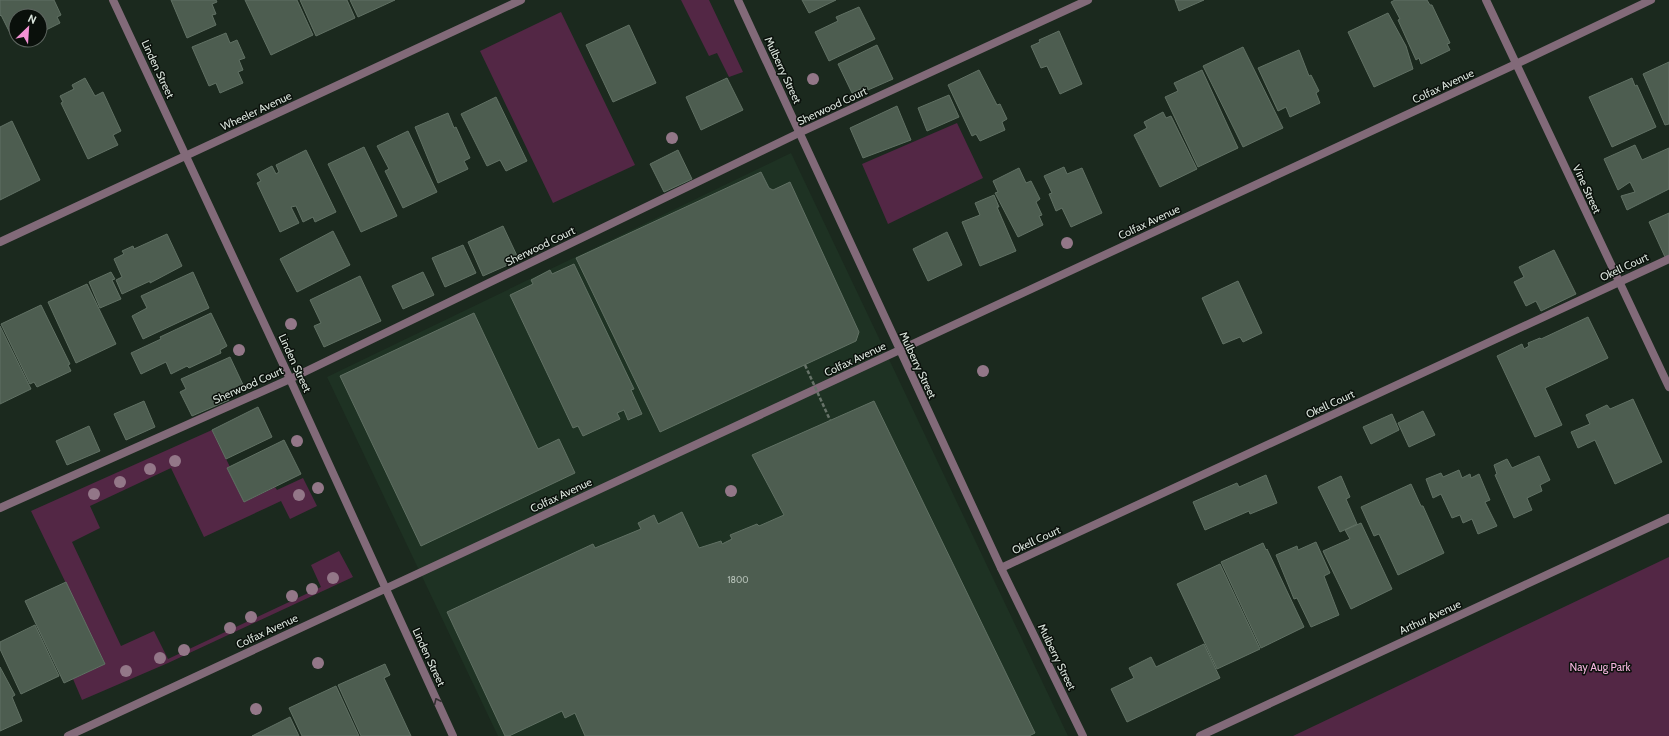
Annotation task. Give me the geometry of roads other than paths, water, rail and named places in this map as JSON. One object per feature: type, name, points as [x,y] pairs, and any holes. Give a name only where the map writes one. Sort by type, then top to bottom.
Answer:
[{"type":"street","name":"Linden Street","points":[[113,0],[290,379],[453,736]]},
{"type":"street","name":"Wheeler Avenue","points":[[0,242],[521,0]]},
{"type":"street","name":"Mulberry Street","points":[[738,0],[1001,568],[1083,736]]},
{"type":"street","name":"Sherwood Court","points":[[0,508],[290,379],[800,132],[1088,0]]},
{"type":"street","name":"Vine Street","points":[[1486,0],[1669,387]]},
{"type":"street","name":"Colfax Avenue","points":[[68,736],[1651,0]]},
{"type":"street","name":"Okell Court","points":[[1001,568],[1669,259]]},
{"type":"street","name":"Arthur Avenue","points":[[1200,736],[1669,518]]},
{"type":"park label","name":"Nay Aug Park","points":[[1600,667]]}]
